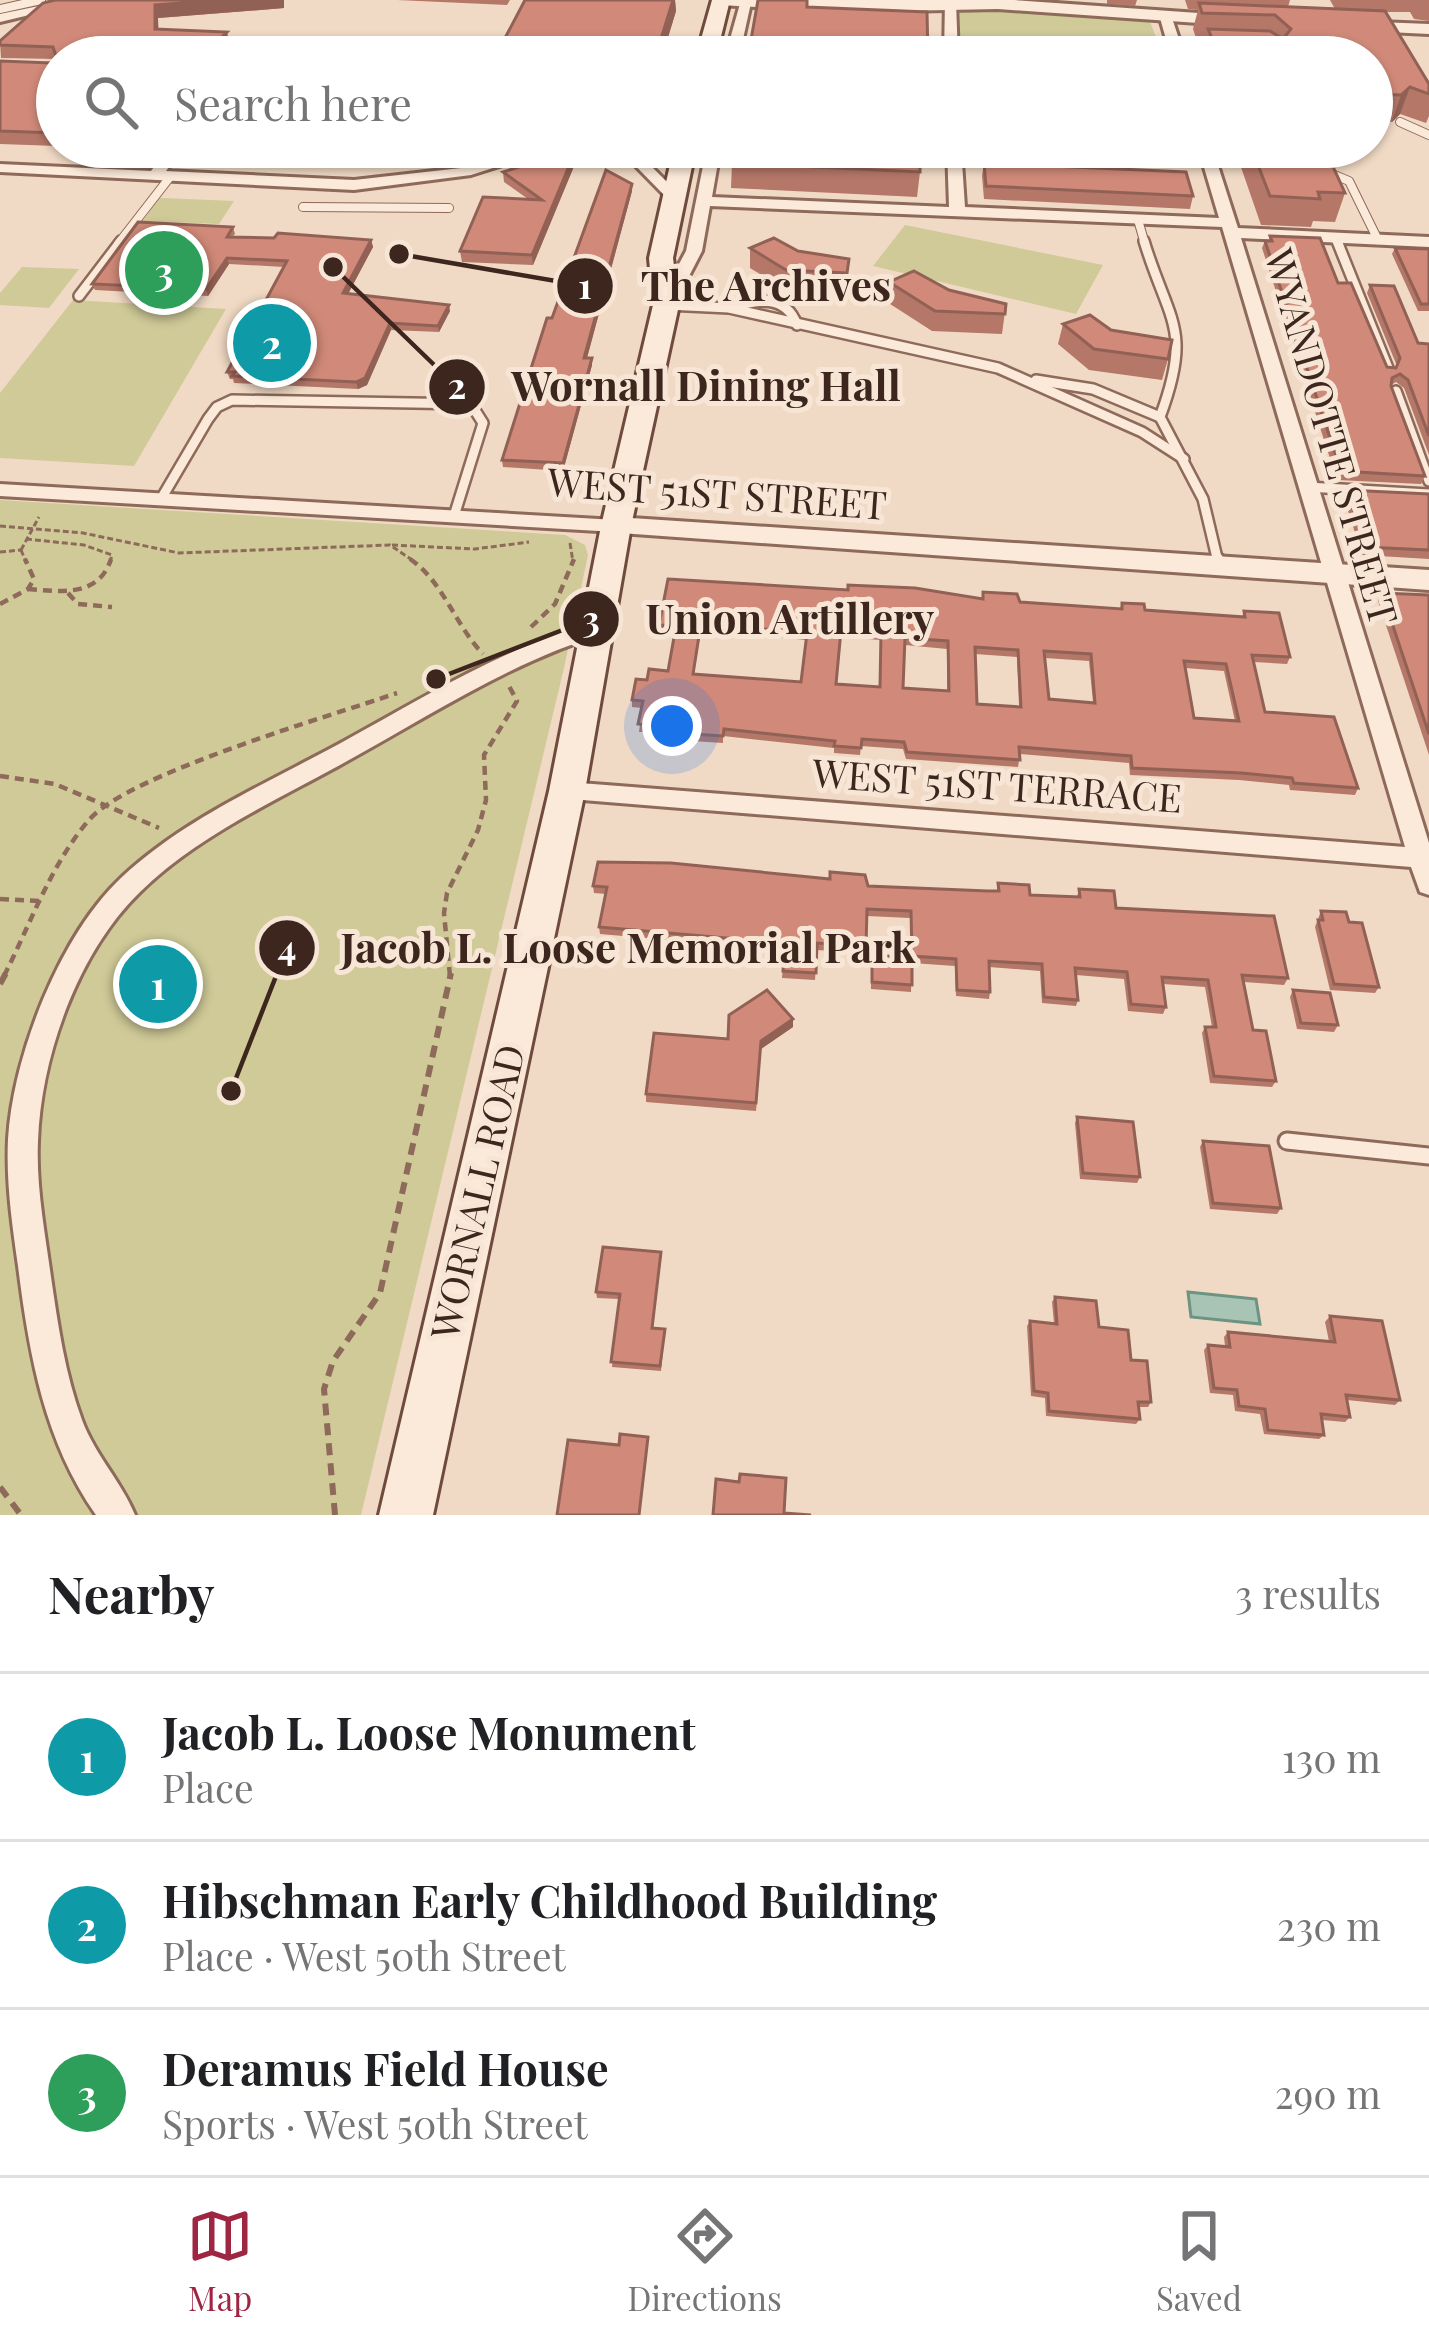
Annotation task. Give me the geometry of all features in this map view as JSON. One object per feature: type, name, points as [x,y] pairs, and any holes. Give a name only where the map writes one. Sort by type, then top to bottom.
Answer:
[{"type":"main road","points":[[712,36],[721,0]]},
{"type":"main road","name":"WORNALL ROAD","points":[[406,1515],[601,627],[616,526],[666,304],[661,258],[679,168]]},
{"type":"street","points":[[0,18],[86,0]]},
{"type":"street","points":[[721,0],[847,7],[950,2],[1258,22]]},
{"type":"street","points":[[950,2],[950,36]]},
{"type":"street","points":[[737,36],[745,3]]},
{"type":"street","points":[[1166,18],[1171,36]]},
{"type":"street","points":[[1328,25],[1429,29]]},
{"type":"street","points":[[0,168],[362,184],[481,168]]},
{"type":"street","points":[[163,176],[167,168]]},
{"type":"street","points":[[645,168],[672,195]]},
{"type":"street","name":"WORNALL ROAD","points":[[666,304],[694,250],[710,168]]},
{"type":"street","points":[[955,168],[957,212]]},
{"type":"street","name":"WYANDOTTE STREET","points":[[1211,168],[1429,885]]},
{"type":"street","points":[[1191,176],[1214,177]]},
{"type":"street","points":[[703,200],[1138,220],[1429,242]]},
{"type":"street","name":"WEST 51ST STREET","points":[[0,490],[1429,580]]},
{"type":"street","points":[[117,1515],[88,1478],[58,1413],[13,1178],[28,1093],[71,975],[116,899],[190,841],[494,658],[601,627]]},
{"type":"street","name":"WEST 51ST TERRACE","points":[[567,791],[1420,858]]},
{"type":"lane","points":[[0,8],[41,0]]},
{"type":"lane","points":[[1400,122],[1429,135]]},
{"type":"lane","points":[[1324,168],[1349,181],[1378,240]]},
{"type":"lane","points":[[79,296],[163,176]]},
{"type":"lane","points":[[357,208],[362,184]]},
{"type":"lane","points":[[303,207],[449,208]]},
{"type":"lane","points":[[1138,220],[1146,255],[1174,305],[1181,345],[1175,383],[1160,418]]},
{"type":"lane","points":[[1336,238],[1388,368]]},
{"type":"lane","points":[[729,308],[761,300],[780,303],[792,310],[797,325]]},
{"type":"lane","points":[[666,304],[729,308],[962,358],[1134,403],[1160,418],[1184,459],[1203,499],[1219,566]]},
{"type":"lane","points":[[1034,380],[1136,428],[1184,459]]},
{"type":"lane","points":[[1396,391],[1429,481]]},
{"type":"lane","points":[[161,499],[217,407],[232,400],[356,405],[447,400],[471,404],[483,423],[454,516]]},
{"type":"lane","points":[[1307,487],[1429,494]]},
{"type":"lane","points":[[1287,1141],[1429,1156]]},
{"type":"path","points":[[0,604],[28,589],[34,579],[21,550],[39,517]]},
{"type":"path","points":[[0,526],[33,527],[179,554],[390,545],[475,549],[534,541]]},
{"type":"path","points":[[26,538],[84,545],[112,555],[102,578],[68,593],[28,589]]},
{"type":"path","points":[[522,632],[549,613],[566,587],[576,547],[563,541]]},
{"type":"path","points":[[334,1515],[325,1381],[339,1349],[374,1309],[380,1293],[452,967],[444,913],[447,893],[478,830],[486,800],[484,755],[517,701],[494,658],[482,653],[463,633],[427,570],[390,545]]},
{"type":"path","points":[[0,551],[21,550]]},
{"type":"path","points":[[68,593],[78,604],[112,607]]},
{"type":"path","points":[[0,984],[80,831],[106,806],[132,789],[182,769],[340,717],[409,688]]},
{"type":"path","points":[[0,776],[56,784],[190,841]]},
{"type":"path","points":[[0,899],[41,901]]},
{"type":"path","points":[[0,1487],[21,1515]]},
{"type":"shaded area","points":[[990,8],[1150,22],[1156,36],[957,36],[955,12]]},
{"type":"shaded area","points":[[160,198],[234,201],[219,224],[143,221]]},
{"type":"shaded area","points":[[905,225],[1103,265],[1076,314],[873,266]]},
{"type":"shaded area","points":[[22,267],[79,269],[49,308],[0,305],[0,293]]},
{"type":"shaded area","points":[[73,300],[226,309],[134,466],[0,458],[0,393]]},
{"type":"shaded area","points":[[0,500],[565,535],[585,545],[588,555],[564,668],[361,1515],[0,1515]]},
{"type":"shaded area","points":[[1188,1292],[1256,1299],[1260,1324],[1191,1317]]},
{"type":"building","points":[[225,0],[155,5],[155,29],[227,32],[223,36],[36,36],[36,46],[0,45],[43,3]]},
{"type":"building","points":[[525,0],[673,0],[662,36],[506,36]]},
{"type":"building","points":[[758,0],[927,12],[928,36],[752,36]]},
{"type":"building","points":[[1199,3],[1385,11],[1429,84],[1429,94],[1410,87],[1393,95],[1393,36],[1285,36],[1291,29],[1275,15],[1202,13]]},
{"type":"building","points":[[1208,29],[1270,31],[1278,36],[1211,36]]},
{"type":"building","points":[[0,61],[36,62],[36,132],[0,131]]},
{"type":"building","points":[[568,168],[532,255],[460,251],[483,197],[542,200],[503,172]]},
{"type":"building","points":[[836,168],[920,168],[920,172]]},
{"type":"building","points":[[984,168],[1186,172],[1193,196],[986,186]]},
{"type":"building","points":[[1259,168],[1334,168],[1345,193],[1318,192],[1320,199],[1270,196]]},
{"type":"building","points":[[606,170],[632,184],[584,358],[592,358],[563,463],[502,460],[547,318],[552,318]]},
{"type":"building","points":[[138,222],[233,227],[227,237],[274,238],[278,233],[371,240],[343,293],[449,305],[438,326],[390,323],[365,378],[356,382],[232,376],[235,372],[227,372],[287,261],[227,258],[206,289],[92,284]]},
{"type":"building","points":[[1270,236],[1320,238],[1338,283],[1351,283],[1387,367],[1396,368],[1400,358],[1370,285],[1394,286],[1418,343],[1429,344],[1429,436],[1408,380],[1400,374],[1392,378],[1391,386],[1425,476],[1341,471],[1265,241],[1272,241]]},
{"type":"building","points":[[774,238],[798,251],[849,259],[847,273],[786,270],[750,248]]},
{"type":"building","points":[[1395,248],[1429,249],[1429,304],[1421,304]]},
{"type":"building","points":[[914,271],[949,290],[1006,304],[1005,314],[935,311],[889,282]]},
{"type":"building","points":[[1090,315],[1111,330],[1172,340],[1168,359],[1094,349],[1063,324]]},
{"type":"building","points":[[1347,490],[1429,494],[1429,550],[1365,547]]},
{"type":"building","points":[[668,579],[848,590],[848,585],[915,588],[983,599],[983,592],[1017,594],[1020,602],[1122,609],[1122,603],[1144,604],[1145,610],[1245,617],[1244,611],[1279,613],[1290,657],[1252,655],[1265,712],[1334,717],[1358,788],[1242,773],[1132,768],[1131,756],[1019,747],[1020,760],[907,752],[904,742],[862,739],[861,748],[724,729],[723,736],[646,731],[647,725],[638,724],[643,701],[632,700],[636,679],[647,680],[649,669],[668,671],[676,626],[659,625]],"holes":[[[701,623],[807,633],[801,682],[693,674]],[[841,630],[881,633],[880,687],[836,684]],[[905,638],[948,641],[949,691],[903,688]],[[975,647],[1018,650],[1021,707],[977,704]],[[1044,651],[1091,654],[1095,703],[1049,699]],[[1184,661],[1226,664],[1239,721],[1194,718]]]},
{"type":"building","points":[[1382,593],[1429,595],[1429,734]]},
{"type":"building","points":[[598,862],[671,863],[830,879],[830,872],[865,875],[868,886],[999,891],[998,883],[1029,885],[1030,895],[1080,897],[1079,889],[1114,891],[1116,908],[1274,916],[1288,978],[1242,975],[1253,1030],[1266,1031],[1276,1081],[1214,1076],[1205,1027],[1216,1027],[1208,980],[1162,977],[1166,1007],[1131,1004],[1127,972],[1075,968],[1078,1000],[1044,997],[1042,964],[989,961],[990,992],[957,990],[956,959],[912,956],[911,911],[867,909],[866,946],[817,943],[816,973],[783,971],[785,943],[599,927],[607,887],[593,886]]},
{"type":"building","points":[[1321,911],[1346,912],[1349,922],[1362,923],[1379,987],[1334,984],[1318,920],[1323,920]]},
{"type":"building","points":[[872,955],[912,958],[912,985],[872,982]]},
{"type":"building","points":[[767,990],[793,1019],[761,1041],[756,1103],[646,1094],[654,1033],[728,1039],[729,1015]]},
{"type":"building","points":[[1293,990],[1330,993],[1338,1025],[1301,1023]]},
{"type":"building","points":[[1077,1117],[1133,1122],[1140,1177],[1083,1173]]},
{"type":"building","points":[[1203,1141],[1269,1146],[1281,1208],[1213,1203]]},
{"type":"building","points":[[603,1247],[661,1252],[652,1328],[665,1329],[660,1366],[611,1362],[620,1294],[596,1292]]},
{"type":"building","points":[[1055,1297],[1096,1301],[1099,1327],[1128,1330],[1131,1360],[1147,1361],[1151,1402],[1138,1402],[1140,1419],[1049,1411],[1048,1393],[1034,1391],[1030,1321],[1057,1324]]},
{"type":"building","points":[[1330,1316],[1382,1321],[1400,1400],[1346,1395],[1350,1417],[1321,1414],[1324,1435],[1268,1430],[1265,1409],[1239,1406],[1237,1390],[1214,1388],[1208,1345],[1230,1347],[1228,1332],[1335,1342]]},
{"type":"building","points":[[620,1434],[648,1437],[639,1515],[557,1515],[568,1440],[619,1445]]},
{"type":"building","points":[[740,1474],[786,1478],[784,1513],[811,1515],[713,1515],[716,1479],[739,1482]]},
{"type":"place","name":"The Archives","points":[[399,254]]},
{"type":"place","name":"Wornall Dining Hall","points":[[333,267]]},
{"type":"place","name":"Deramus Field House","points":[[164,270]]},
{"type":"place","name":"Hibschman Early Childhood Building","points":[[272,343]]},
{"type":"place","name":"Union Artillery","points":[[436,679]]},
{"type":"place","name":"Jacob L. Loose Monument","points":[[158,984]]},
{"type":"place","name":"Jacob L. Loose Memorial Park","points":[[231,1091]]}]
